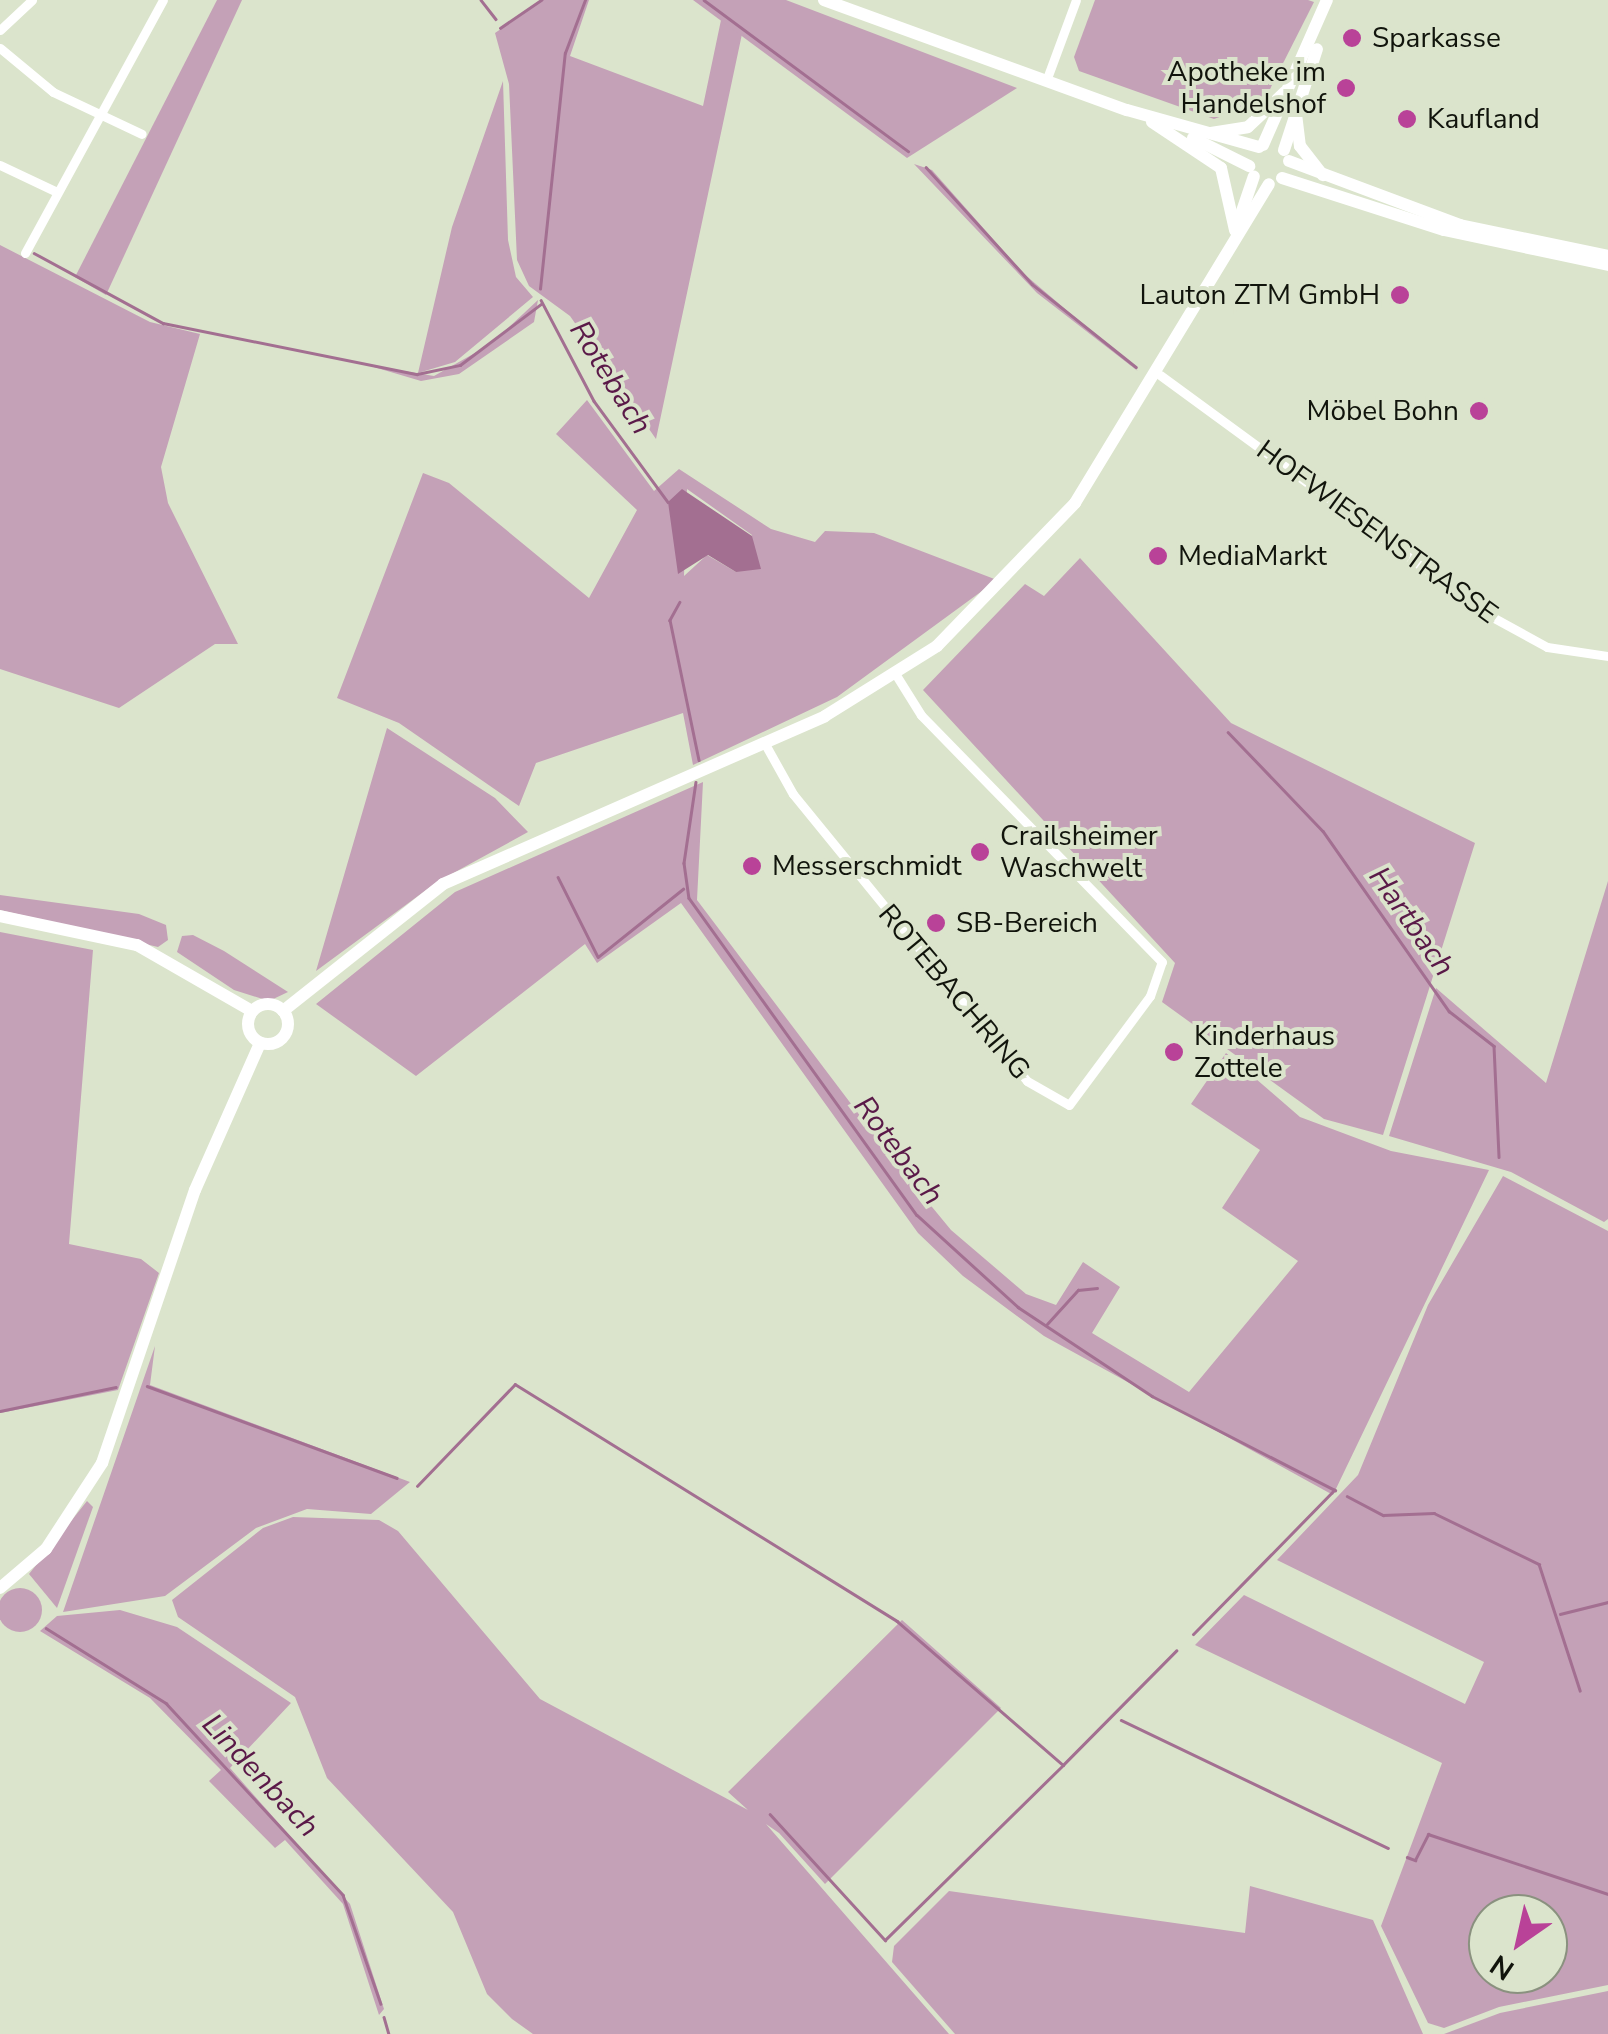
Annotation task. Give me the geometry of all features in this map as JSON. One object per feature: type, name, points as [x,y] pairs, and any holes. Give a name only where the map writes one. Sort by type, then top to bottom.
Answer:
[{"type":"main road","points":[[824,0],[1127,110],[1261,146],[1327,179],[1460,225],[1608,256]]},
{"type":"main road","points":[[1222,270],[1261,146],[1302,64],[1327,0]]},
{"type":"main road","points":[[284,1011],[443,884],[765,744],[896,675],[1038,549],[1160,375],[1276,181],[1286,156],[1297,102],[1336,0]]},
{"type":"main road","points":[[1201,132],[1263,118],[1302,64]]},
{"type":"main road","points":[[1297,102],[1300,146],[1327,179]]},
{"type":"main road","points":[[1127,110],[1276,181],[1444,230],[1608,265]]},
{"type":"main road","points":[[1150,120],[1220,168],[1234,230]]},
{"type":"main road","points":[[0,916],[138,945],[252,1011]]},
{"type":"main road","points":[[252,1011],[268,1004],[284,1011]]},
{"type":"main road","points":[[252,1011],[249,1030],[260,1042]]},
{"type":"main road","points":[[260,1042],[285,1035],[284,1011]]},
{"type":"main road","points":[[0,1588],[46,1549],[102,1463],[195,1190],[260,1042]]},
{"type":"street","points":[[0,30],[32,0]]},
{"type":"street","points":[[25,253],[94,116],[164,0]]},
{"type":"street","points":[[1046,81],[1076,0]]},
{"type":"street","points":[[0,48],[94,116],[142,134]]},
{"type":"street","points":[[0,165],[55,190]]},
{"type":"street","name":"HOFWIESENSTRASSE","points":[[1160,375],[1485,613],[1547,647],[1608,656]]},
{"type":"street","name":"ROTEBACHRING","points":[[765,744],[792,794],[1027,1081],[1069,1105],[1150,996],[1162,962],[921,714],[896,675]]},
{"type":"shaded area","points":[[217,0],[242,0],[106,295],[75,277]]},
{"type":"shaded area","points":[[543,0],[589,0],[570,56],[703,106],[721,20],[742,34],[656,439],[570,316],[529,286],[517,260],[509,84],[495,33]]},
{"type":"shaded area","points":[[693,0],[786,0],[1017,88],[907,158]]},
{"type":"shaded area","points":[[1095,0],[1314,2],[1264,101],[1214,119],[1079,71],[1074,57]]},
{"type":"shaded area","points":[[503,81],[508,240],[516,277],[533,297],[455,362],[418,373],[452,227]]},
{"type":"shaded area","points":[[914,164],[932,170],[1023,273],[1139,372],[1037,293]]},
{"type":"shaded area","points":[[0,245],[150,322],[200,334],[161,467],[168,503],[238,644],[215,644],[119,708],[0,669]]},
{"type":"shaded area","points":[[538,300],[534,322],[459,374],[421,381],[367,365],[434,376],[491,344]]},
{"type":"shaded area","points":[[587,400],[654,491],[679,469],[771,529],[815,542],[825,531],[874,533],[997,580],[837,697],[693,765],[683,713],[536,763],[519,806],[399,723],[337,698],[423,473],[449,483],[589,598],[637,510],[556,434]],"holes":[[[687,489],[752,535],[736,572],[707,555],[684,576]]]},
{"type":"shaded area","points":[[682,489],[752,536],[761,569],[736,572],[708,555],[678,574],[668,502]]},
{"type":"shaded area","points":[[1080,558],[1231,723],[1475,843],[1383,1135],[1324,1119],[1162,1002],[1175,963],[923,690],[1025,584],[1044,596]]},
{"type":"shaded area","points":[[387,728],[495,798],[528,832],[437,882],[316,971]]},
{"type":"shaded area","points":[[703,782],[697,900],[895,1162],[951,1230],[1026,1294],[1056,1305],[1083,1262],[1120,1287],[1092,1333],[1189,1392],[1298,1261],[1222,1208],[1260,1150],[1191,1104],[1226,1053],[1300,1117],[1391,1151],[1489,1170],[1333,1495],[1044,1336],[963,1276],[918,1233],[681,903],[597,963],[585,944],[416,1076],[316,1004],[455,892]]},
{"type":"shaded area","points":[[1608,881],[1608,1219],[1604,1222],[1511,1172],[1389,1136],[1436,988],[1546,1083]]},
{"type":"shaded area","points":[[0,895],[139,914],[166,925],[168,940],[158,947],[0,910]]},
{"type":"shaded area","points":[[0,932],[93,950],[69,1244],[141,1259],[159,1273],[118,1390],[0,1413]]},
{"type":"shaded area","points":[[193,935],[288,992],[269,1001],[234,990],[177,952],[182,936]]},
{"type":"shaded area","points":[[1503,1176],[1608,1231],[1608,1985],[1568,1993],[1568,1894],[1468,1894],[1468,1994],[1563,1994],[1499,2007],[1444,2028],[1428,2023],[1381,1926],[1442,1763],[1195,1645],[1244,1595],[1465,1704],[1484,1662],[1277,1560],[1358,1475],[1428,1305]]},
{"type":"shaded area","points":[[155,1346],[150,1385],[410,1482],[371,1514],[307,1509],[256,1528],[165,1596],[63,1612]]},
{"type":"shaded area","points":[[87,1501],[93,1507],[57,1608],[29,1574]]},
{"type":"shaded area","points":[[293,1517],[379,1520],[398,1531],[540,1699],[748,1810],[728,1792],[902,1620],[1001,1708],[825,1884],[766,1824],[949,2034],[533,2034],[512,2019],[487,1994],[453,1912],[327,1778],[295,1697],[178,1617],[172,1600],[263,1528]]},
{"type":"shaded area","points":[[20,1588],[36,1594],[42,1610],[36,1626],[20,1632],[4,1626],[-2,1610],[4,1594]]},
{"type":"shaded area","points":[[120,1610],[177,1627],[291,1703],[230,1768],[350,1904],[384,2009],[379,2015],[343,1904],[285,1840],[275,1848],[209,1781],[221,1770],[150,1698],[40,1631],[57,1616]]},
{"type":"shaded area","points":[[1250,1886],[1373,1920],[1423,2034],[955,2034],[892,1962],[894,1946],[949,1891],[1245,1933]]},
{"type":"shaded area","points":[[1608,1991],[1608,2034],[1444,2034],[1500,2013]]},
{"type":"waterway","points":[[481,0],[496,19]]},
{"type":"waterway","points":[[500,28],[541,0]]},
{"type":"waterway","name":"Rotebach","points":[[540,289],[565,53],[585,0]]},
{"type":"waterway","points":[[704,0],[908,151]]},
{"type":"waterway","points":[[926,167],[1032,284],[1136,367]]},
{"type":"waterway","points":[[34,253],[163,323],[417,374],[460,365],[541,304]]},
{"type":"waterway","name":"Rotebach","points":[[541,300],[594,401],[668,502]]},
{"type":"waterway","name":"Rotebach","points":[[680,602],[670,620],[699,760]]},
{"type":"waterway","name":"Hartbach","points":[[1228,732],[1323,831],[1449,1011],[1494,1046],[1499,1157]]},
{"type":"waterway","name":"Rotebach","points":[[696,782],[684,863],[689,898],[917,1215],[1018,1307],[1152,1396],[1335,1490],[1194,1634]]},
{"type":"waterway","points":[[558,877],[598,957],[683,889]]},
{"type":"waterway","points":[[1047,1324],[1078,1290],[1097,1288]]},
{"type":"waterway","points":[[417,1486],[515,1384],[897,1621],[1063,1765],[1176,1651]]},
{"type":"waterway","points":[[147,1386],[397,1478]]},
{"type":"waterway","points":[[0,1411],[116,1387]]},
{"type":"waterway","name":"Rotebach","points":[[1347,1496],[1383,1515],[1434,1513],[1539,1564],[1580,1690]]},
{"type":"waterway","points":[[1560,1614],[1608,1602]]},
{"type":"waterway","name":"Lindenbach","points":[[46,1628],[166,1703],[343,1895],[381,2004]]},
{"type":"waterway","points":[[1121,1720],[1388,1848]]},
{"type":"waterway","points":[[770,1814],[885,1940],[1061,1767]]},
{"type":"waterway","points":[[1407,1857],[1415,1860],[1428,1834],[1608,1894]]},
{"type":"waterway","name":"Lindenbach","points":[[384,2017],[389,2034]]},
{"type":"place","name":"Sparkasse","points":[[1352,38]]},
{"type":"place","name":"Apotheke im Handelshof","points":[[1346,88]]},
{"type":"place","name":"Kaufland","points":[[1407,119]]},
{"type":"place","name":"Lauton ZTM GmbH","points":[[1400,295]]},
{"type":"place","name":"Möbel Bohn","points":[[1479,411]]},
{"type":"place","name":"MediaMarkt","points":[[1158,556]]},
{"type":"place","name":"Crailsheimer Waschwelt","points":[[980,852]]},
{"type":"place","name":"Messerschmidt","points":[[752,866]]},
{"type":"place","name":"SB-Bereich","points":[[936,923]]},
{"type":"place","name":"Kinderhaus Zottele","points":[[1174,1052]]}]
